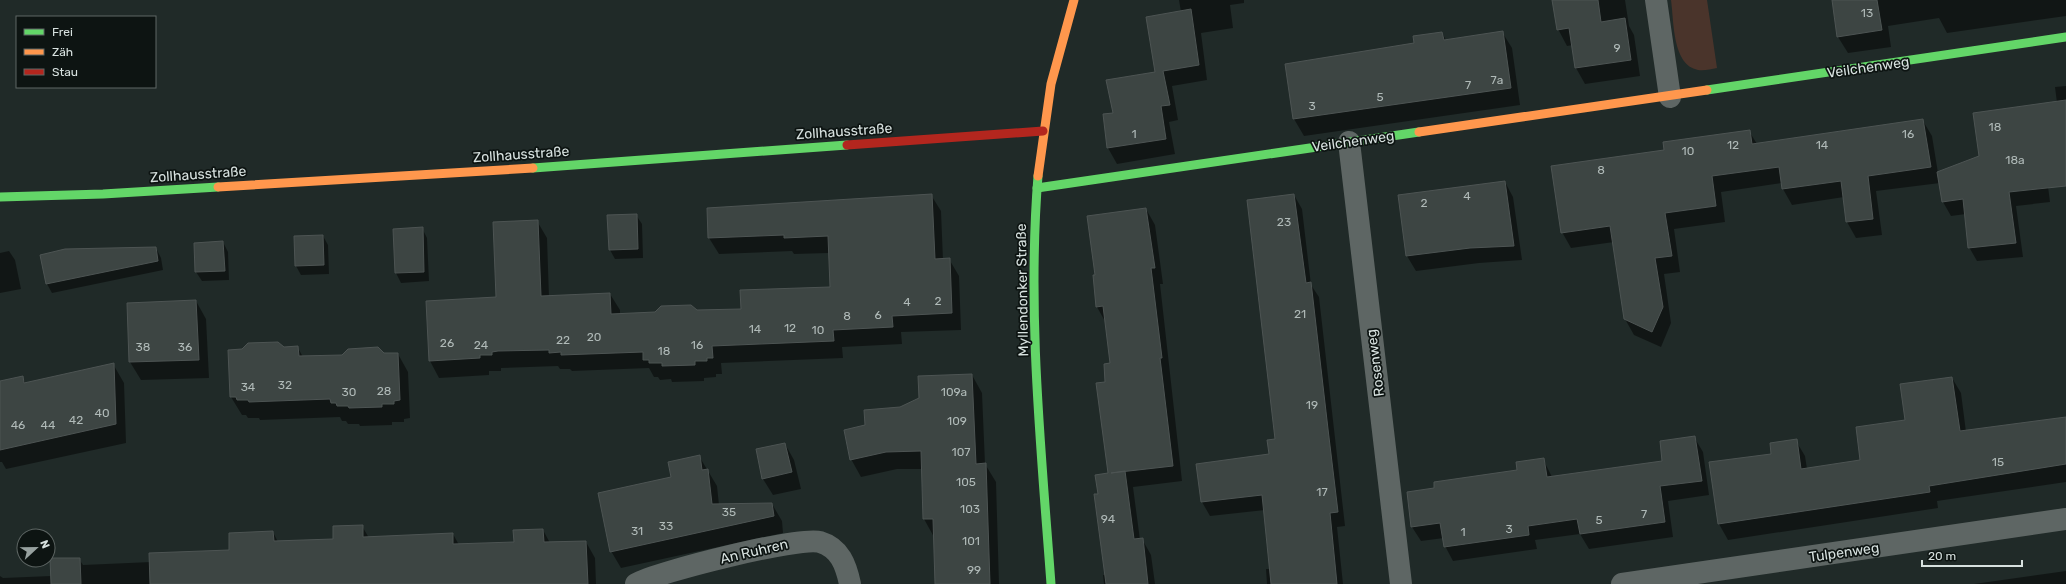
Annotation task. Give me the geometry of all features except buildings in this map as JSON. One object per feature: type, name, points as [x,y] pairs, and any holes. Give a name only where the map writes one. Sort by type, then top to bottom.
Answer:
[{"type":"street","name":"Myllendonker Straße","points":[[1051,584],[1033,306],[1037,188],[1043,131],[1049,96],[1074,0]]},
{"type":"street","points":[[1656,0],[1670,97]]},
{"type":"street","name":"Veilchenweg","points":[[1037,188],[1670,97],[2066,37]]},
{"type":"street","name":"Zollhausstraße","points":[[0,197],[103,194],[512,169],[1043,131]]},
{"type":"street","name":"Rosenweg","points":[[1349,142],[1401,584]]},
{"type":"street","name":"Tulpenweg","points":[[1622,584],[2066,519]]},
{"type":"street","name":"An Ruhren","points":[[636,584],[668,571],[790,543],[811,540],[829,546],[841,557],[850,584]]},
{"type":"shaded area","points":[[1671,0],[1707,0],[1717,68],[1698,70],[1689,66],[1683,60],[1676,41]]},
{"type":"traffic: fast","points":[[1707,90],[2066,37]]},
{"type":"traffic: fast","points":[[1037,188],[1419,132]]},
{"type":"traffic: fast","points":[[533,168],[847,145]]},
{"type":"traffic: fast","points":[[1038,176],[1035,227],[1035,329],[1040,431],[1051,584]]},
{"type":"traffic: fast","points":[[0,197],[103,194],[218,187]]},
{"type":"traffic: slow","points":[[1038,176],[1051,84],[1074,0]]},
{"type":"traffic: slow","points":[[1419,132],[1707,90]]},
{"type":"traffic: slow","points":[[218,187],[533,168]]},
{"type":"traffic: jam","points":[[847,145],[1043,131]]}]
